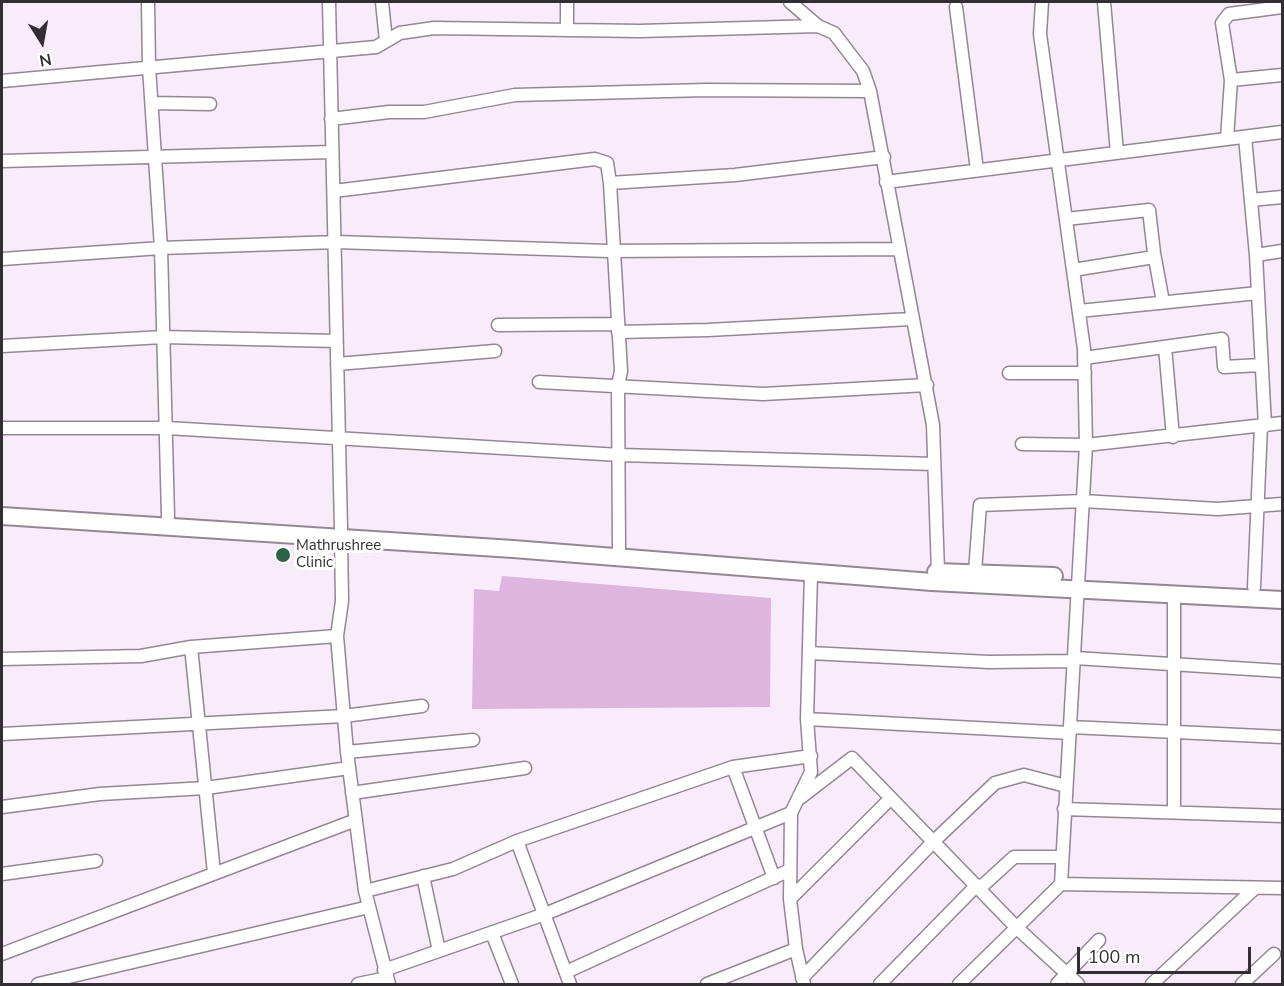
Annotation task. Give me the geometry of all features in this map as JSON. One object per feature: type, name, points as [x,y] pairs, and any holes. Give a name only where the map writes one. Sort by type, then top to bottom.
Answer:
[{"type":"main road","points":[[2,506],[168,517],[811,574],[1282,589]]},
{"type":"main road","points":[[2,516],[619,549],[938,572],[975,572],[1174,593],[1282,600]]},
{"type":"street","points":[[148,2],[149,67],[161,248],[168,517]]},
{"type":"street","points":[[329,2],[342,601],[337,636],[347,752],[365,891],[387,978]]},
{"type":"street","points":[[382,2],[386,42]]},
{"type":"street","points":[[567,2],[567,30]]},
{"type":"street","points":[[790,2],[818,26],[834,33],[863,71],[870,91],[884,158],[886,182],[911,319],[927,386],[933,425],[938,572]]},
{"type":"street","points":[[959,984],[1061,884],[1086,445],[1085,373],[1059,160],[1040,34],[1042,2]]},
{"type":"street","points":[[1104,2],[1117,153]]},
{"type":"street","points":[[956,7],[977,170]]},
{"type":"street","points":[[1227,139],[1231,80],[1222,27],[1225,18],[1229,14],[1282,7]]},
{"type":"street","points":[[2,81],[376,47],[400,33],[434,28],[567,30],[818,26]]},
{"type":"street","points":[[1231,80],[1282,75]]},
{"type":"street","points":[[331,118],[389,112],[424,112],[515,95],[706,90],[870,91]]},
{"type":"street","points":[[152,104],[210,104]]},
{"type":"street","points":[[886,182],[1282,132]]},
{"type":"street","points":[[1245,136],[1256,255],[1263,426],[1254,587]]},
{"type":"street","points":[[2,161],[156,159],[332,152]]},
{"type":"street","points":[[610,183],[735,175],[884,158]]},
{"type":"street","points":[[334,191],[595,159],[607,163],[621,370],[618,386],[619,549]]},
{"type":"street","points":[[1251,200],[1282,197]]},
{"type":"street","points":[[1066,219],[1149,210],[1154,257],[1163,302]]},
{"type":"street","points":[[2,259],[161,248],[336,242],[614,251],[900,249]]},
{"type":"street","points":[[1256,255],[1282,252]]},
{"type":"street","points":[[1073,270],[1154,257]]},
{"type":"street","points":[[1079,311],[1258,293]]},
{"type":"street","points":[[498,325],[708,330],[911,319]]},
{"type":"street","points":[[2,346],[163,337],[336,341]]},
{"type":"street","points":[[1084,358],[1222,339],[1224,367],[1261,364]]},
{"type":"street","points":[[1164,347],[1173,437]]},
{"type":"street","points":[[337,364],[495,351]]},
{"type":"street","points":[[1009,373],[1085,373]]},
{"type":"street","points":[[538,382],[763,394],[927,386]]},
{"type":"street","points":[[1022,444],[1086,445],[1282,423]]},
{"type":"street","points":[[2,428],[166,428],[620,455],[934,464]]},
{"type":"street","points":[[975,572],[980,506],[1083,501],[1218,509],[1282,504]]},
{"type":"street","points":[[803,981],[796,949],[790,899],[791,813],[811,772],[807,718],[811,574]]},
{"type":"street","points":[[1174,593],[1174,812]]},
{"type":"street","points":[[2,659],[141,656],[191,647],[337,636]]},
{"type":"street","points":[[191,647],[214,873]]},
{"type":"street","points":[[810,653],[989,662],[1075,660],[1282,671]]},
{"type":"street","points":[[2,734],[344,716],[422,706]]},
{"type":"street","points":[[807,718],[1282,737]]},
{"type":"street","points":[[347,752],[473,740]]},
{"type":"street","points":[[365,891],[453,869],[517,841],[733,768],[811,756]]},
{"type":"street","points":[[798,800],[852,758],[890,799],[979,886],[1017,928],[1078,984]]},
{"type":"street","points":[[2,807],[100,794],[206,788],[349,768]]},
{"type":"street","points":[[352,793],[525,768]]},
{"type":"street","points":[[733,768],[774,878]]},
{"type":"street","points":[[803,981],[933,842],[996,783],[1024,775],[1066,786]]},
{"type":"street","points":[[790,899],[890,799]]},
{"type":"street","points":[[1064,809],[1282,816]]},
{"type":"street","points":[[358,984],[387,978],[439,951],[545,914],[791,813]]},
{"type":"street","points":[[2,954],[356,820]]},
{"type":"street","points":[[517,841],[568,978],[790,870]]},
{"type":"street","points":[[880,984],[979,886],[1014,857],[1061,857]]},
{"type":"street","points":[[2,874],[96,861]]},
{"type":"street","points":[[423,876],[439,951]]},
{"type":"street","points":[[1061,884],[1282,888]]},
{"type":"street","points":[[1152,984],[1255,888]]},
{"type":"street","points":[[38,984],[369,907]]},
{"type":"street","points":[[492,933],[512,984]]},
{"type":"street","points":[[1057,984],[1099,940]]},
{"type":"street","points":[[707,984],[796,949]]},
{"type":"street","points":[[1242,984],[1274,954]]},
{"type":"shaded area","points":[[502,576],[771,598],[770,707],[472,709],[474,589],[499,591]]},
{"type":"place","name":"Mathrushree Clinic","points":[[283,555]]}]
